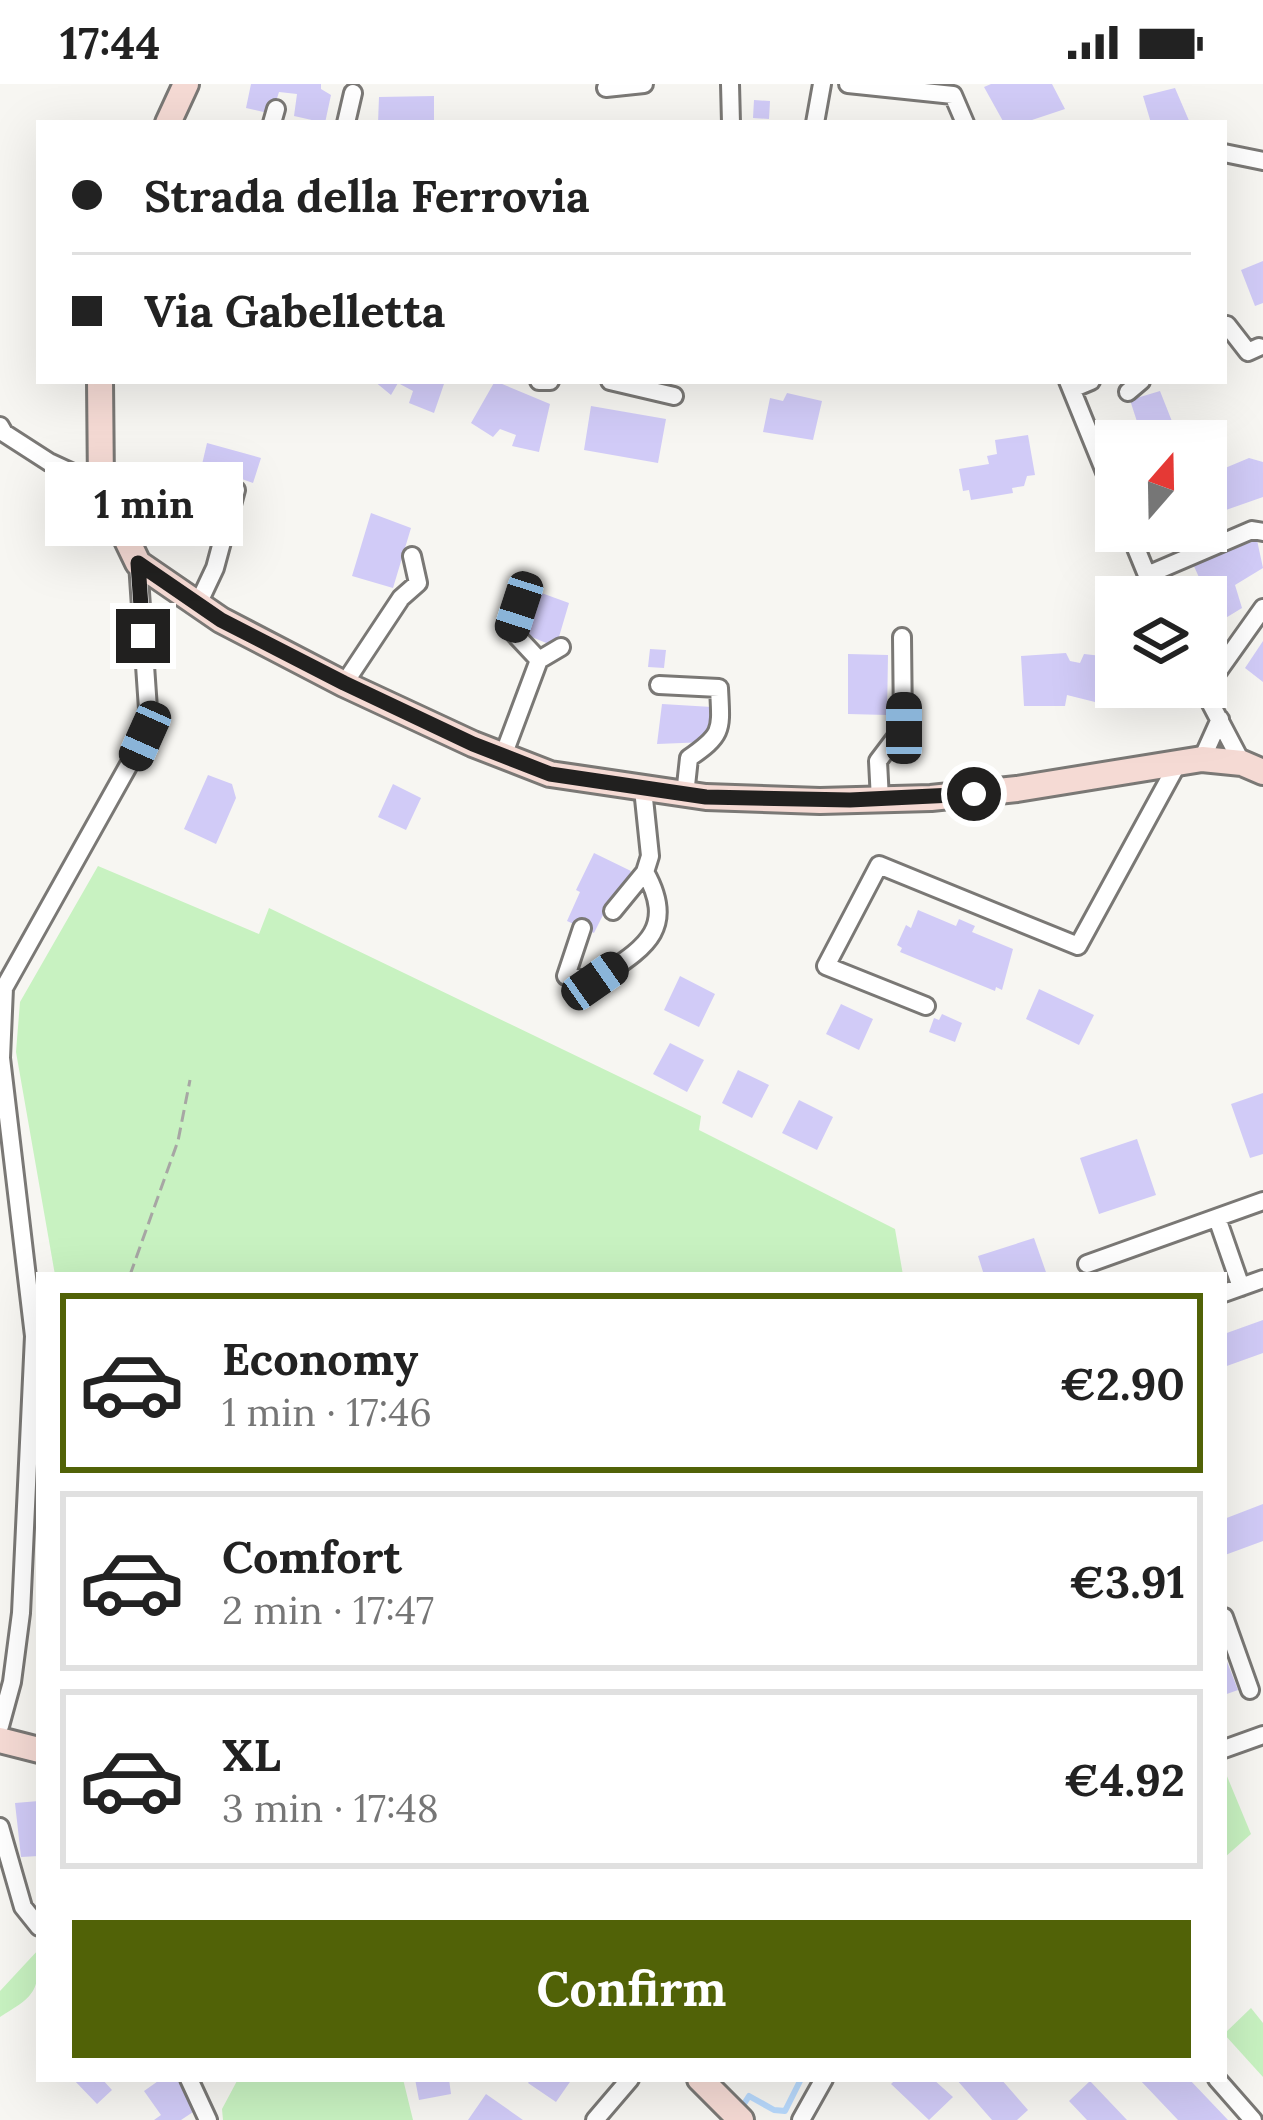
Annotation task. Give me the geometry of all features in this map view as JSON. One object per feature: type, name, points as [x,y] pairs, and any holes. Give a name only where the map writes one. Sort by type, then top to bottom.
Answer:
[{"type":"street","points":[[169,120],[186,84]]},
{"type":"street","points":[[606,88],[644,84]]},
{"type":"street","points":[[730,84],[731,120]]},
{"type":"street","points":[[815,120],[822,84]]},
{"type":"street","points":[[848,84],[953,95],[964,120]]},
{"type":"street","points":[[347,120],[353,93]]},
{"type":"street","points":[[1227,155],[1263,161]]},
{"type":"street","points":[[1227,325],[1248,352],[1259,346]]},
{"type":"street","points":[[0,1726],[12,1682],[21,1613],[34,1336],[1,1058],[4,988],[145,736],[148,709],[138,563],[101,486],[100,384]]},
{"type":"street","points":[[623,384],[674,396]]},
{"type":"street","points":[[1070,385],[1095,447]]},
{"type":"street","points":[[0,426],[49,461],[101,486]]},
{"type":"street","points":[[198,604],[215,568],[236,490]]},
{"type":"street","points":[[1138,552],[1147,575],[1252,530],[1263,532]]},
{"type":"street","points":[[344,683],[401,598],[418,584],[412,556]]},
{"type":"street","points":[[138,563],[221,620],[344,683],[550,774],[686,795],[880,800],[1017,789],[1190,761],[1252,768]]},
{"type":"street","points":[[519,607],[511,630],[539,660]]},
{"type":"street","points":[[1227,657],[1263,608]]},
{"type":"street","points":[[880,800],[878,761],[904,728],[902,637]]},
{"type":"street","points":[[503,756],[539,660],[561,647]]},
{"type":"street","points":[[659,686],[719,688],[721,726],[716,739],[689,758],[686,795]]},
{"type":"street","points":[[1214,708],[1252,768]]},
{"type":"street","points":[[926,1006],[826,966],[879,865],[1078,946],[1220,718]]},
{"type":"street","points":[[613,911],[645,872],[650,856],[643,789]]},
{"type":"street","points":[[582,928],[566,976],[595,981],[651,942],[658,893],[645,872]]},
{"type":"street","points":[[1087,1264],[1263,1201]]},
{"type":"street","points":[[1217,1218],[1233,1290],[1263,1279]]},
{"type":"street","points":[[1227,1625],[1250,1690]]},
{"type":"street","points":[[1227,1748],[1263,1736]]},
{"type":"street","points":[[0,1740],[36,1749]]},
{"type":"street","points":[[0,1827],[23,1907],[36,1923]]},
{"type":"street","points":[[190,2082],[208,2120]]},
{"type":"street","points":[[595,2120],[627,2082]]},
{"type":"street","points":[[703,2082],[741,2120]]},
{"type":"street","points":[[801,2120],[822,2082]]},
{"type":"street","points":[[1219,2082],[1252,2120]]},
{"type":"path","points":[[131,1272],[178,1141],[190,1081]]},
{"type":"green space","points":[[98,866],[259,934],[269,908],[701,1116],[699,1130],[895,1229],[902,1272],[54,1272],[16,1052],[20,1002]]},
{"type":"green space","points":[[1227,1776],[1251,1834],[1227,1855]]},
{"type":"green space","points":[[36,1952],[33,1991],[0,2017],[0,1991]]},
{"type":"green space","points":[[1251,2008],[1263,2023],[1263,2077],[1227,2037],[1227,2031]]},
{"type":"green space","points":[[236,2082],[404,2082],[413,2120],[223,2120],[222,2109]]},
{"type":"building","points":[[251,84],[321,84],[331,95],[326,120],[294,116],[297,94],[279,92],[272,114],[246,108]]},
{"type":"building","points":[[1052,84],[1065,109],[1032,120],[1002,120],[984,87]]},
{"type":"building","points":[[1175,88],[1189,120],[1150,120],[1143,96]]},
{"type":"building","points":[[434,96],[434,120],[378,120],[379,97]]},
{"type":"building","points":[[754,100],[770,101],[769,119],[753,118]]},
{"type":"building","points":[[1263,261],[1263,303],[1255,306],[1241,270]]},
{"type":"building","points":[[378,384],[397,384],[391,395]]},
{"type":"building","points":[[400,384],[444,384],[434,413],[409,403],[413,391]]},
{"type":"building","points":[[493,384],[550,404],[539,452],[512,446],[516,435],[500,429],[493,437],[471,423]]},
{"type":"building","points":[[1160,391],[1171,420],[1136,420],[1130,400]]},
{"type":"building","points":[[787,393],[822,401],[813,440],[763,432],[770,398],[783,401]]},
{"type":"building","points":[[591,406],[666,419],[658,463],[584,450]]},
{"type":"building","points":[[1028,435],[1035,475],[1027,476],[1024,486],[1012,488],[1013,493],[971,500],[969,490],[963,491],[959,469],[989,464],[987,456],[997,454],[995,440]]},
{"type":"building","points":[[207,443],[261,458],[253,483],[239,478],[237,484],[200,473]]},
{"type":"building","points":[[1249,458],[1263,462],[1263,497],[1227,510],[1227,467]]},
{"type":"building","points":[[371,513],[411,528],[393,588],[352,576]]},
{"type":"building","points":[[1257,540],[1263,568],[1235,585],[1242,608],[1227,617],[1227,576],[1198,576],[1193,564]]},
{"type":"building","points":[[536,591],[569,603],[556,647],[522,633]]},
{"type":"building","points":[[1263,641],[1263,682],[1245,668]]},
{"type":"building","points":[[650,649],[666,650],[664,668],[648,667]]},
{"type":"building","points":[[1066,653],[1070,661],[1080,663],[1084,654],[1095,655],[1095,702],[1067,695],[1065,706],[1024,706],[1021,656]]},
{"type":"building","points":[[848,654],[888,655],[887,715],[848,714]]},
{"type":"building","points":[[662,704],[712,707],[707,742],[657,744]]},
{"type":"building","points":[[208,775],[232,784],[236,798],[216,844],[184,829]]},
{"type":"building","points":[[393,784],[421,798],[406,830],[378,817]]},
{"type":"building","points":[[594,853],[631,871],[613,911],[607,907],[594,933],[567,921]]},
{"type":"building","points":[[918,910],[956,926],[959,919],[975,926],[972,932],[1013,949],[1002,990],[900,952],[897,945]]},
{"type":"building","points":[[680,976],[715,994],[699,1027],[664,1010]]},
{"type":"building","points":[[1039,989],[1094,1015],[1079,1045],[1026,1019]]},
{"type":"building","points":[[841,1004],[873,1019],[859,1050],[826,1034]]},
{"type":"building","points":[[942,1014],[962,1023],[955,1042],[929,1032],[934,1018],[939,1020]]},
{"type":"building","points":[[670,1043],[704,1060],[687,1092],[653,1074]]},
{"type":"building","points":[[738,1070],[769,1085],[752,1118],[722,1103]]},
{"type":"building","points":[[1263,1093],[1263,1154],[1250,1158],[1231,1104]]},
{"type":"building","points":[[799,1100],[833,1117],[817,1150],[782,1133]]},
{"type":"building","points":[[1137,1139],[1156,1195],[1099,1214],[1080,1158]]},
{"type":"building","points":[[1034,1238],[1046,1272],[983,1272],[978,1256]]},
{"type":"building","points":[[1263,1320],[1263,1353],[1227,1366],[1227,1333]]},
{"type":"building","points":[[1263,1504],[1263,1541],[1227,1554],[1227,1518]]},
{"type":"building","points":[[1227,1662],[1238,1690],[1227,1694]]},
{"type":"building","points":[[36,1801],[36,1856],[21,1857],[15,1803]]},
{"type":"building","points":[[76,2082],[105,2082],[112,2090],[97,2104]]},
{"type":"building","points":[[157,2082],[181,2082],[196,2110],[181,2120],[154,2120],[161,2115],[144,2091]]},
{"type":"building","points":[[416,2082],[449,2082],[451,2094],[419,2100]]},
{"type":"building","points":[[529,2082],[570,2082],[556,2102]]},
{"type":"building","points":[[936,2082],[953,2097],[929,2120],[891,2084]]},
{"type":"building","points":[[959,2082],[1004,2082],[1028,2110],[1017,2120],[992,2120]]},
{"type":"building","points":[[1091,2082],[1127,2120],[1087,2120],[1069,2101]]},
{"type":"building","points":[[1142,2082],[1192,2082],[1228,2120],[1178,2120]]},
{"type":"building","points":[[486,2094],[523,2120],[468,2120]]},
{"type":"waterway","points":[[742,2107],[749,2096],[785,2111],[800,2082]]},
{"type":"route","points":[[143,636],[138,563],[221,620],[344,683],[473,744],[550,774],[706,797],[820,801],[974,794]]}]
